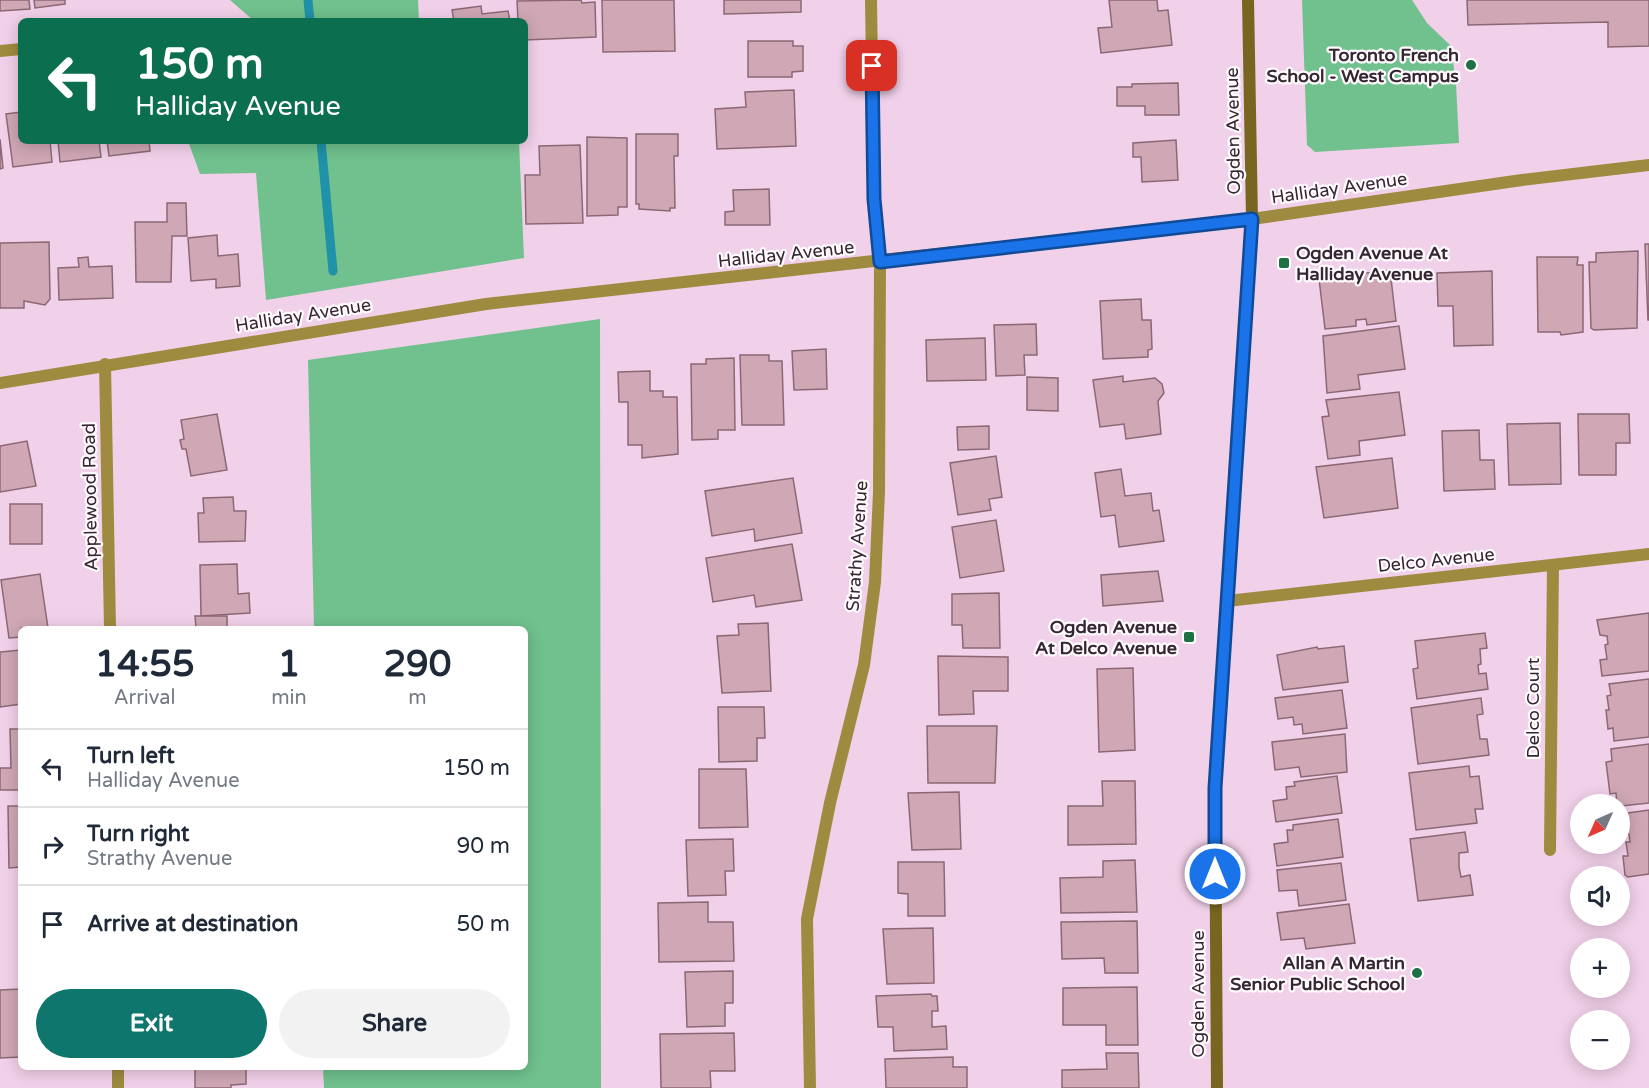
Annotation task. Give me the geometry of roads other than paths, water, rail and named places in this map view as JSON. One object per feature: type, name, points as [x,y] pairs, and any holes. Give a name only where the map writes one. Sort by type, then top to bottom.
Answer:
[{"type":"street","name":"Strathy Avenue","points":[[810,1088],[807,919],[830,803],[864,665],[875,582],[879,492],[880,262],[874,199],[871,0]]},
{"type":"street","name":"Ogden Avenue","points":[[1217,1088],[1215,788],[1252,219],[1248,0]]},
{"type":"street","points":[[0,51],[18,49]]},
{"type":"street","name":"Halliday Avenue","points":[[0,382],[486,304],[1252,219],[1522,180],[1649,165]]},
{"type":"street","name":"Applewood Road","points":[[105,364],[110,626]]},
{"type":"street","name":"Delco Avenue","points":[[1227,601],[1649,554]]},
{"type":"street","name":"Delco Court","points":[[1550,850],[1552,565]]},
{"type":"street","points":[[118,1070],[118,1088]]},
{"type":"waterway","points":[[308,0],[310,18]]},
{"type":"waterway","points":[[321,144],[333,271]]},
{"type":"place","name":"Toronto French School - West Campus","points":[[1471,65]]},
{"type":"place","name":"Ogden Avenue At Halliday Avenue","points":[[1284,263]]},
{"type":"place","name":"Ogden Avenue At Delco Avenue","points":[[1189,637]]},
{"type":"place","name":"Allan A Martin Senior Public School","points":[[1417,973]]}]
